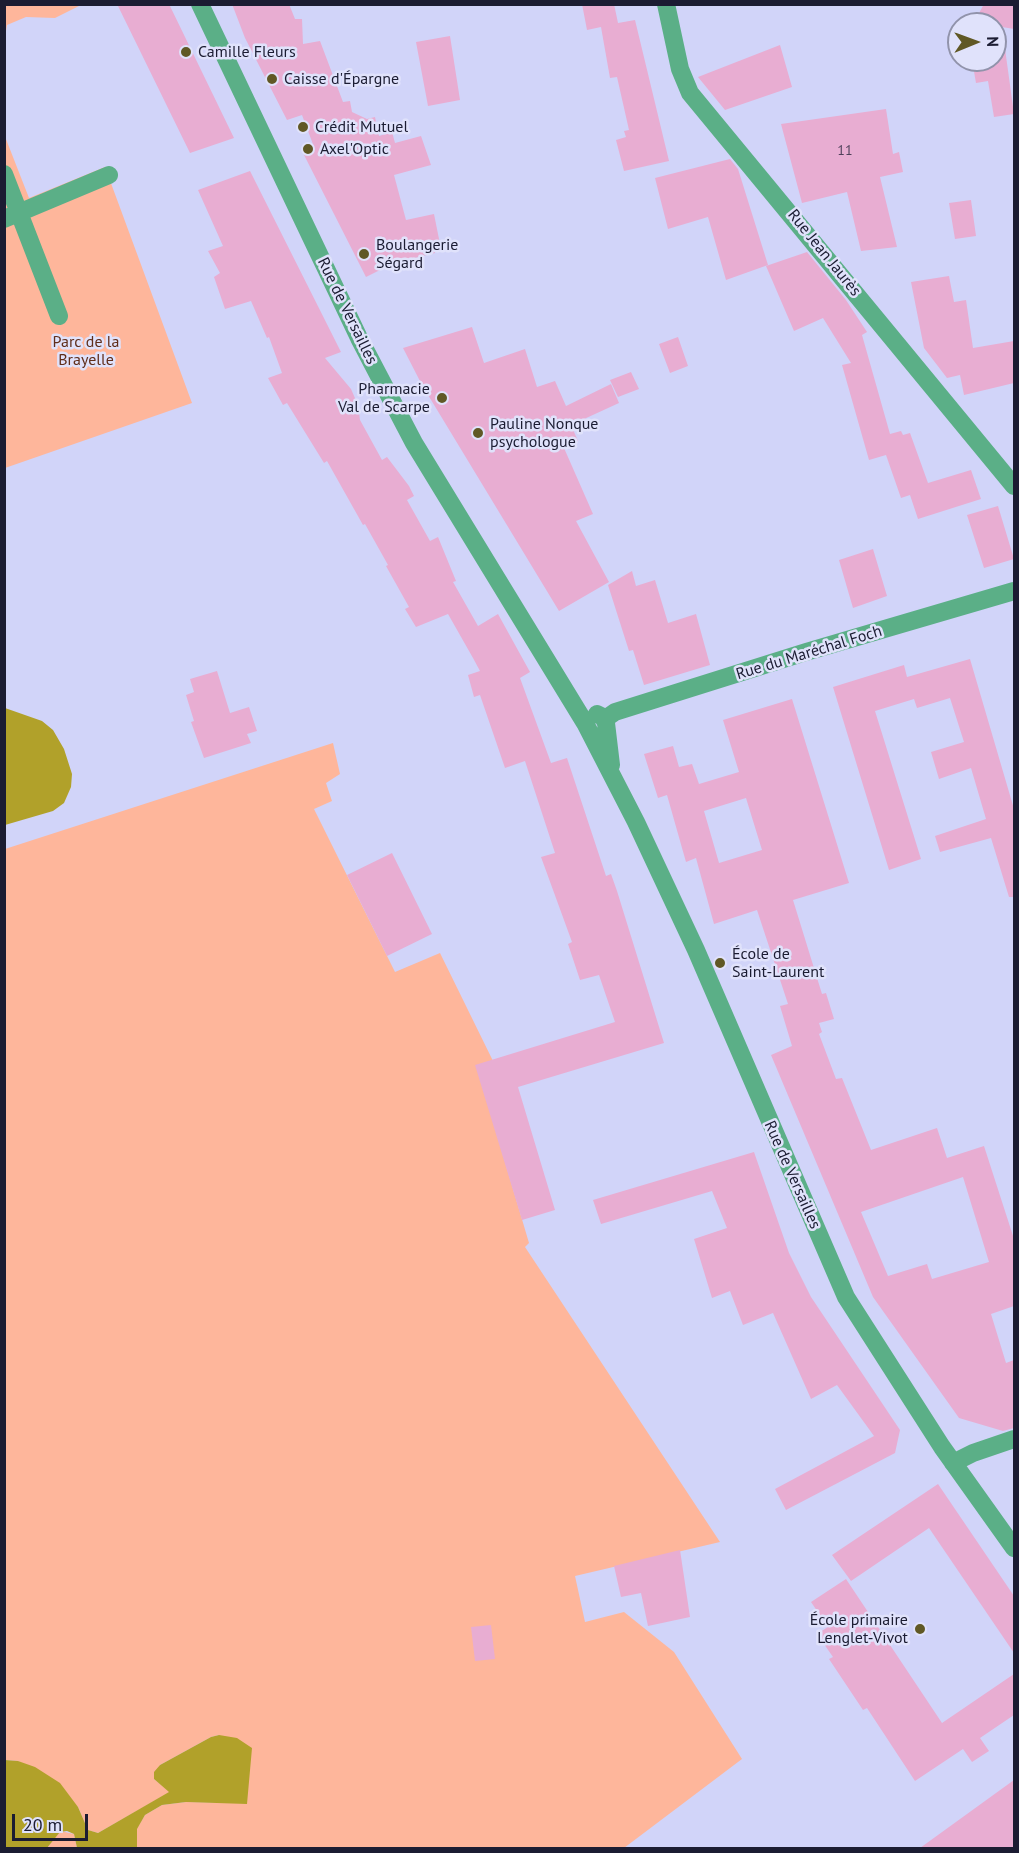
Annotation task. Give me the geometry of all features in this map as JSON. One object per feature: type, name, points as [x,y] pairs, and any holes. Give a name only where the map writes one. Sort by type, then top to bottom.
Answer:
[{"type":"street","name":"Rue de Versailles","points":[[200,4],[359,338],[408,431],[510,597],[569,700],[595,724],[612,777],[696,950],[846,1298],[953,1463],[1014,1548]]},
{"type":"street","name":"Rue Jean Jaurès","points":[[666,4],[678,60],[690,93],[1014,486]]},
{"type":"street","points":[[4,174],[12,216],[59,316]]},
{"type":"street","points":[[12,216],[109,175]]},
{"type":"street","name":"Rue du Maréchal Foch","points":[[595,724],[615,712],[806,652],[1014,591]]},
{"type":"street","points":[[953,1463],[973,1453],[1014,1439]]},
{"type":"green space","points":[[5,4],[81,5],[55,18],[26,17],[7,25],[5,37]]},
{"type":"green space","name":"Parc de la Brayelle","points":[[4,134],[29,198],[105,167],[192,403],[5,468]]},
{"type":"green space","points":[[333,743],[340,774],[326,783],[332,801],[314,809],[395,972],[440,953],[493,1061],[490,1111],[529,1243],[525,1247],[720,1542],[575,1576],[585,1622],[624,1612],[674,1652],[742,1759],[624,1848],[137,1848],[137,1828],[145,1815],[162,1805],[186,1802],[247,1803],[219,1735],[211,1737],[160,1765],[154,1779],[170,1792],[98,1833],[88,1830],[78,1807],[18,1761],[5,1760],[5,849]]},
{"type":"green space","points":[[60,1831],[74,1834],[77,1848],[47,1848]]},
{"type":"shaded area","points":[[5,708],[42,721],[53,730],[64,749],[72,774],[71,787],[64,803],[53,811],[5,825]]},
{"type":"shaded area","points":[[219,1735],[237,1738],[252,1748],[247,1804],[186,1802],[162,1805],[145,1815],[137,1829],[137,1848],[77,1848],[74,1834],[67,1831],[60,1832],[47,1848],[5,1848],[5,1760],[18,1761],[35,1767],[60,1783],[78,1807],[88,1830],[98,1833],[169,1792],[154,1779],[154,1772],[160,1765],[211,1737]]},
{"type":"building","points":[[117,4],[169,4],[234,138],[190,153]]},
{"type":"building","points":[[232,4],[289,4],[295,19],[302,19],[303,44],[320,41],[343,102],[350,101],[352,112],[367,119],[375,117],[379,136],[392,132],[395,143],[421,136],[431,165],[394,175],[406,220],[434,214],[440,244],[433,245],[435,253],[394,263],[366,277],[302,151],[314,147],[302,115],[287,120],[245,38]]},
{"type":"building","points":[[582,4],[614,4],[618,23],[635,20],[669,161],[624,171],[616,140],[626,137],[624,131],[629,130],[617,77],[610,78],[601,27],[587,30]]},
{"type":"building","points":[[984,4],[1014,4],[1014,29],[1007,28],[1007,12],[980,12]]},
{"type":"building","points":[[450,36],[460,100],[428,106],[416,42]]},
{"type":"building","points":[[780,45],[792,87],[725,110],[698,77]]},
{"type":"building","points":[[1007,63],[1014,114],[994,117],[988,81],[976,83],[974,72],[1007,72]]},
{"type":"building","points":[[886,109],[893,154],[899,152],[903,172],[880,177],[897,247],[861,251],[847,192],[802,203],[781,124]]},
{"type":"building","points":[[730,159],[738,169],[768,265],[726,280],[708,217],[668,229],[655,178]]},
{"type":"building","points":[[250,171],[341,352],[325,358],[351,389],[358,405],[360,420],[382,460],[387,457],[409,486],[414,496],[407,500],[430,541],[438,537],[456,581],[453,582],[478,626],[498,614],[530,672],[520,678],[551,763],[567,758],[606,876],[611,874],[617,891],[664,1043],[518,1087],[555,1210],[522,1220],[475,1065],[615,1022],[599,975],[580,980],[568,944],[572,942],[541,857],[555,853],[525,761],[505,768],[480,695],[474,697],[468,675],[480,671],[473,658],[448,614],[416,627],[405,609],[409,607],[365,524],[363,525],[327,461],[324,463],[287,403],[283,405],[268,378],[282,373],[269,337],[267,338],[251,301],[225,309],[214,277],[220,273],[208,251],[223,246],[198,190]]},
{"type":"building","points":[[971,200],[976,236],[955,239],[949,203]]},
{"type":"building","points":[[807,252],[846,300],[867,332],[862,335],[890,434],[901,431],[903,435],[910,433],[928,483],[971,470],[981,499],[918,519],[910,495],[901,498],[886,455],[869,460],[842,365],[851,363],[823,318],[794,331],[766,266]]},
{"type":"building","points":[[949,276],[954,302],[966,300],[973,348],[1014,341],[1014,383],[964,395],[960,375],[947,378],[924,348],[911,282]]},
{"type":"building","points":[[472,327],[484,363],[525,349],[537,387],[555,381],[566,406],[611,384],[619,403],[571,425],[578,441],[564,448],[593,514],[576,521],[609,582],[559,611],[422,385],[403,348]]},
{"type":"building","points":[[678,337],[688,366],[670,373],[659,344]]},
{"type":"building","points":[[631,372],[639,389],[618,397],[610,380]]},
{"type":"building","points":[[998,506],[1014,559],[984,568],[967,515]]},
{"type":"building","points":[[873,549],[887,596],[853,608],[839,560]]},
{"type":"building","points":[[632,571],[636,586],[655,580],[668,623],[696,614],[710,665],[644,685],[633,650],[629,651],[608,585]]},
{"type":"building","points":[[970,659],[1014,809],[1014,897],[1009,897],[991,838],[940,852],[935,836],[986,819],[971,768],[939,779],[931,752],[964,742],[950,698],[917,708],[914,699],[875,711],[921,859],[889,870],[833,687],[904,665],[907,677]]},
{"type":"building","points":[[217,671],[230,713],[249,707],[257,731],[247,734],[251,743],[204,758],[191,722],[194,721],[186,695],[194,692],[190,679]]},
{"type":"building","points":[[792,699],[849,883],[793,900],[822,994],[826,993],[834,1019],[819,1023],[822,1032],[819,1034],[836,1079],[842,1078],[871,1150],[937,1128],[947,1158],[984,1146],[1014,1239],[1014,1306],[991,1314],[1006,1363],[1014,1360],[1014,1428],[1003,1431],[959,1418],[873,1297],[771,1055],[792,1046],[780,1006],[788,1004],[757,910],[714,924],[696,858],[686,862],[667,795],[658,798],[644,754],[673,746],[679,767],[692,764],[699,784],[739,772],[723,720]],"holes":[[[746,798],[762,850],[719,863],[704,811]],[[963,1177],[989,1262],[932,1279],[927,1264],[888,1276],[861,1212]]]},
{"type":"building","points":[[392,853],[432,934],[387,956],[347,875]]},
{"type":"building","points":[[754,1152],[789,1253],[811,1297],[900,1430],[895,1453],[786,1510],[775,1489],[874,1436],[837,1385],[811,1399],[773,1313],[743,1325],[730,1291],[712,1298],[694,1239],[727,1228],[712,1191],[601,1224],[593,1200]]},
{"type":"building","points":[[938,1484],[1014,1596],[1014,1653],[929,1528],[851,1581],[832,1555]]},
{"type":"building","points":[[680,1550],[690,1617],[648,1626],[641,1593],[621,1597],[614,1566]]},
{"type":"building","points":[[846,1579],[942,1723],[1014,1674],[1014,1715],[980,1738],[989,1751],[972,1762],[963,1749],[915,1781],[867,1708],[863,1710],[829,1659],[833,1657],[817,1634],[828,1627],[811,1602]]},
{"type":"building","points":[[491,1625],[495,1659],[475,1661],[471,1627]]},
{"type":"building","points":[[1014,1780],[1014,1848],[920,1848]]},
{"type":"place","name":"Camille Fleurs","points":[[186,52]]},
{"type":"place","name":"Caisse d'Épargne","points":[[272,79]]},
{"type":"place","name":"Crédit Mutuel","points":[[303,127]]},
{"type":"place","name":"Axel'Optic","points":[[308,149]]},
{"type":"place","name":"Boulangerie Ségard","points":[[364,254]]},
{"type":"place","name":"Pharmacie Val de Scarpe","points":[[442,398]]},
{"type":"place","name":"Pauline Nonque psychologue","points":[[478,433]]},
{"type":"place","name":"École de Saint-Laurent","points":[[720,963]]},
{"type":"place","name":"École primaire Lenglet-Vivot","points":[[920,1629]]}]
